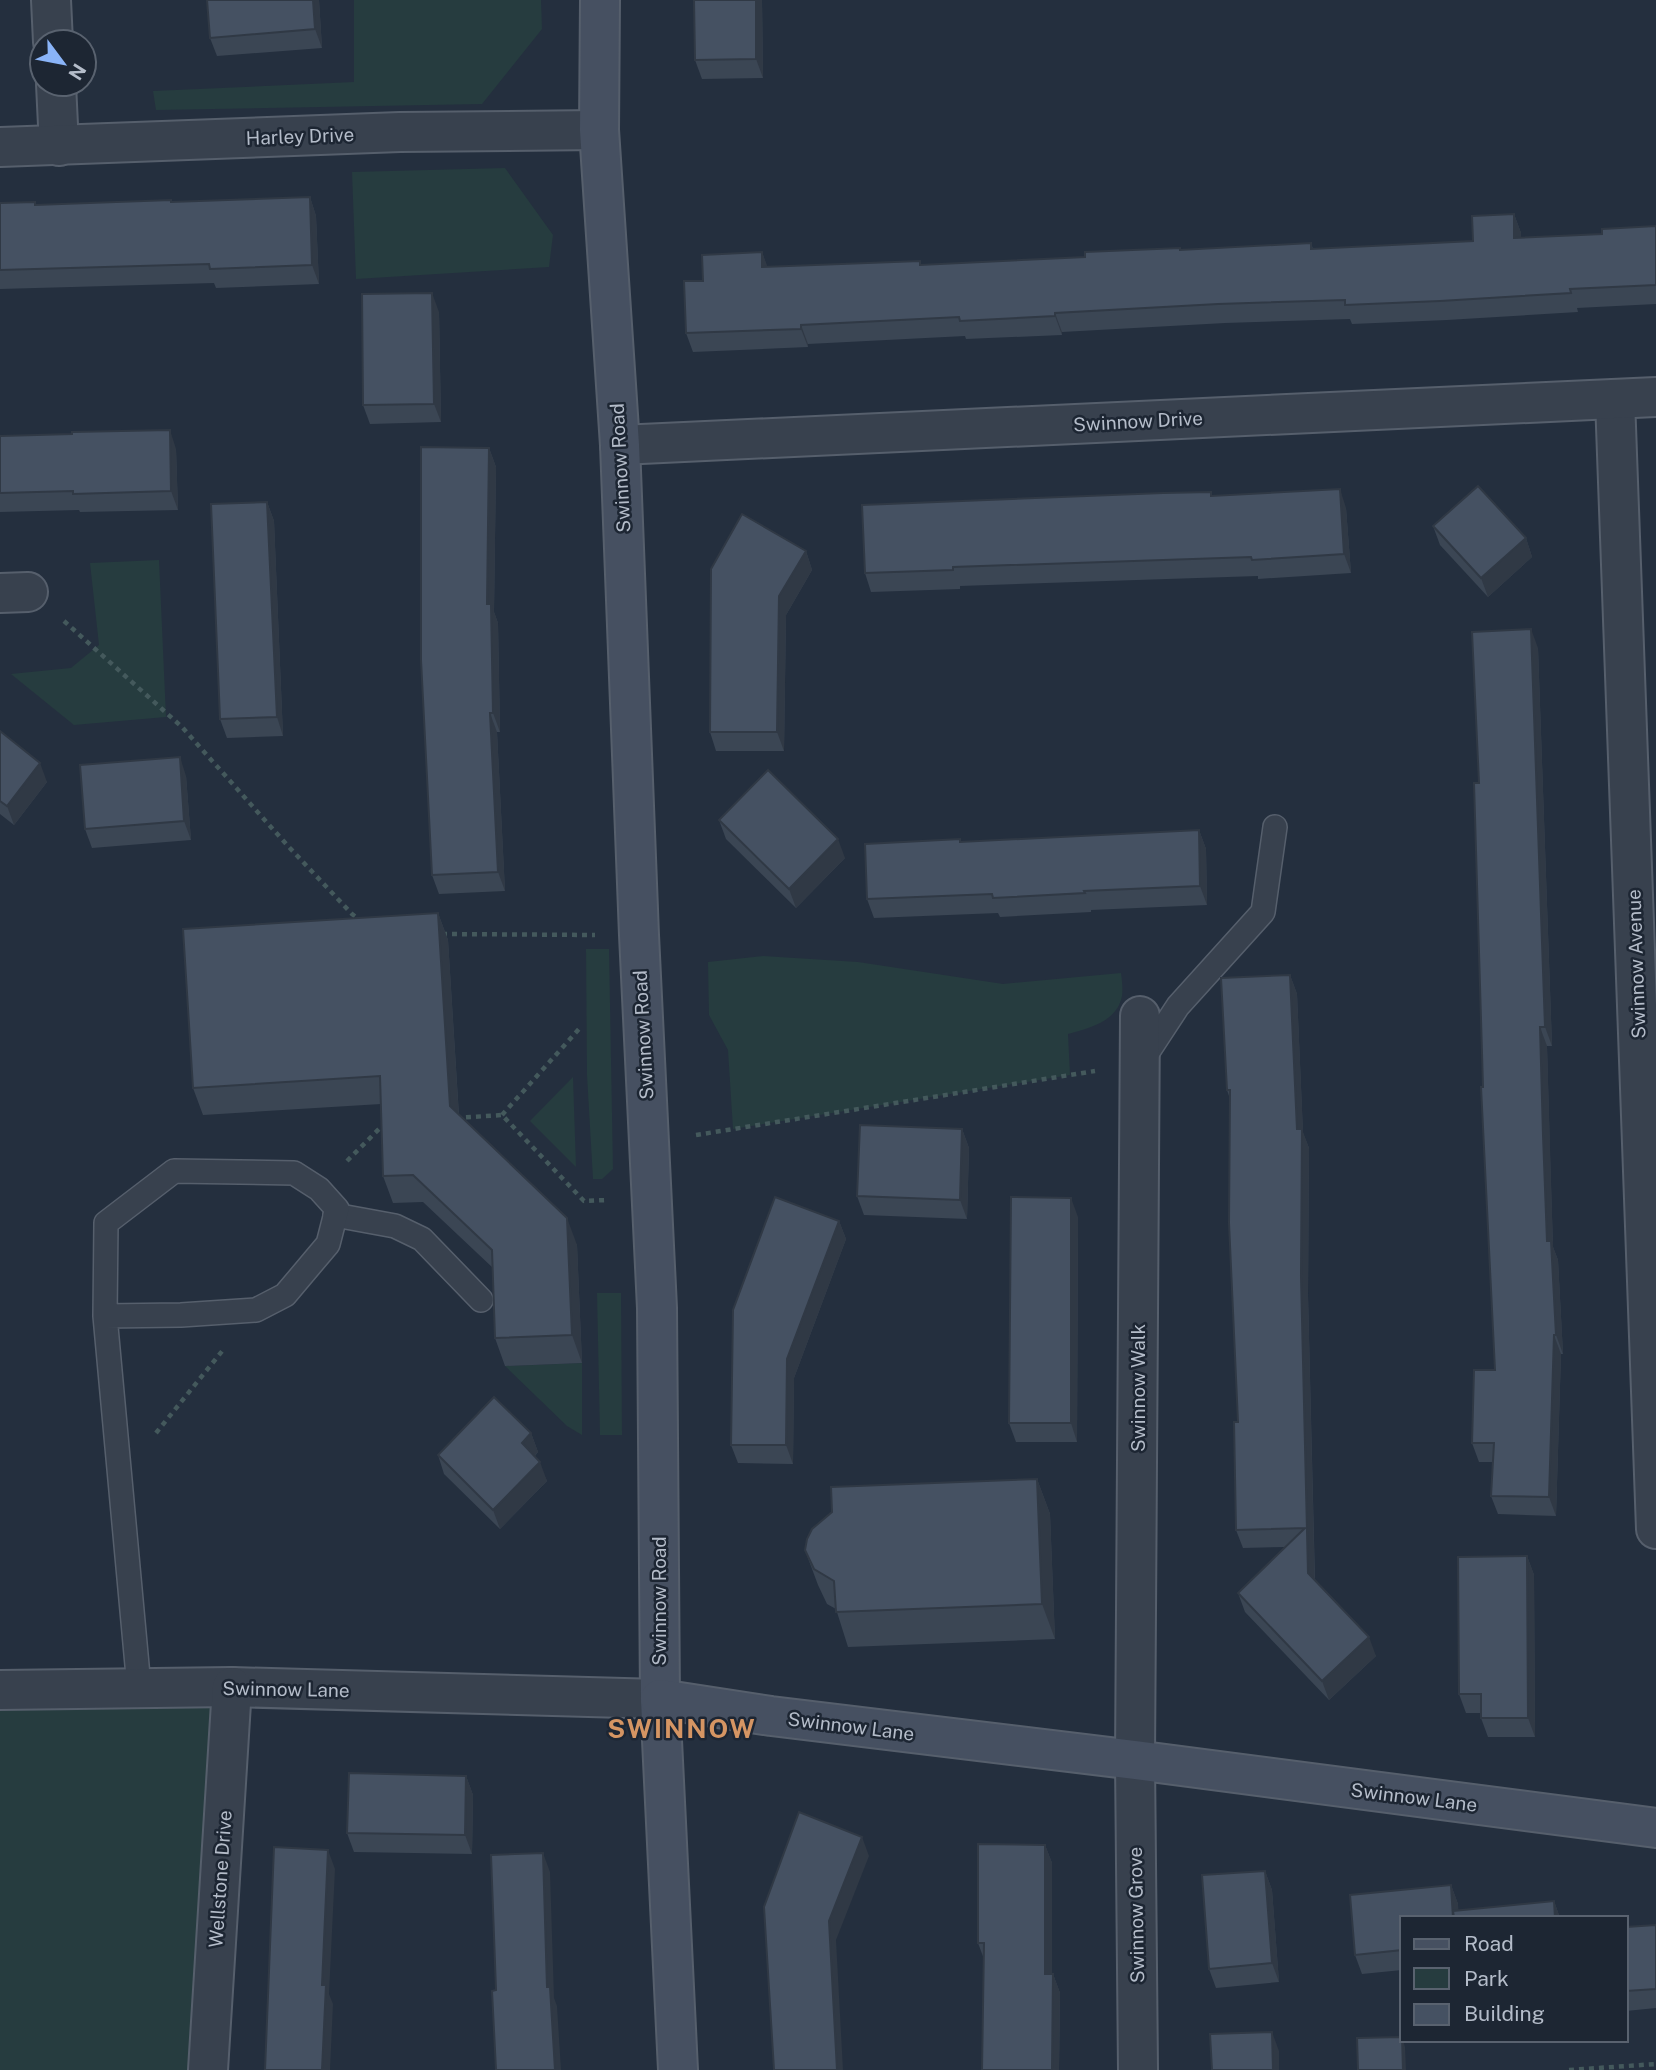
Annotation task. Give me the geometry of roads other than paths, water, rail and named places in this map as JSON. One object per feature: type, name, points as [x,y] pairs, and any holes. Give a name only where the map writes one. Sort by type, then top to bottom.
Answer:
[{"type":"street","points":[[51,0],[52,28]]},
{"type":"street","name":"Swinnow Road","points":[[600,0],[599,130],[620,445],[657,1308],[660,1699],[678,2070]]},
{"type":"street","points":[[57,98],[59,146]]},
{"type":"street","name":"Harley Drive","points":[[0,147],[400,132],[599,130]]},
{"type":"street","name":"Swinnow Drive","points":[[620,445],[1656,397]]},
{"type":"street","name":"Swinnow Avenue","points":[[1615,399],[1656,1529]]},
{"type":"street","name":"Swinnow Walk","points":[[1135,1760],[1140,1016]]},
{"type":"street","name":"Swinnow Lane","points":[[0,1689],[232,1687],[660,1699],[771,1716],[1656,1828]]},
{"type":"street","name":"Wellstone Drive","points":[[208,2070],[232,1687]]},
{"type":"street","name":"Swinnow Grove","points":[[1135,1760],[1138,2070]]},
{"type":"lane","points":[[1141,1063],[1178,1006],[1263,912],[1275,827]]},
{"type":"lane","points":[[105,1315],[181,1315],[256,1310],[285,1294],[328,1244],[337,1209],[319,1189],[294,1172],[174,1171],[106,1223],[105,1315],[139,1687]]},
{"type":"lane","points":[[335,1215],[395,1226],[422,1239],[481,1300]]},
{"type":"district","name":"SWINNOW","points":[[682,1728]]}]
